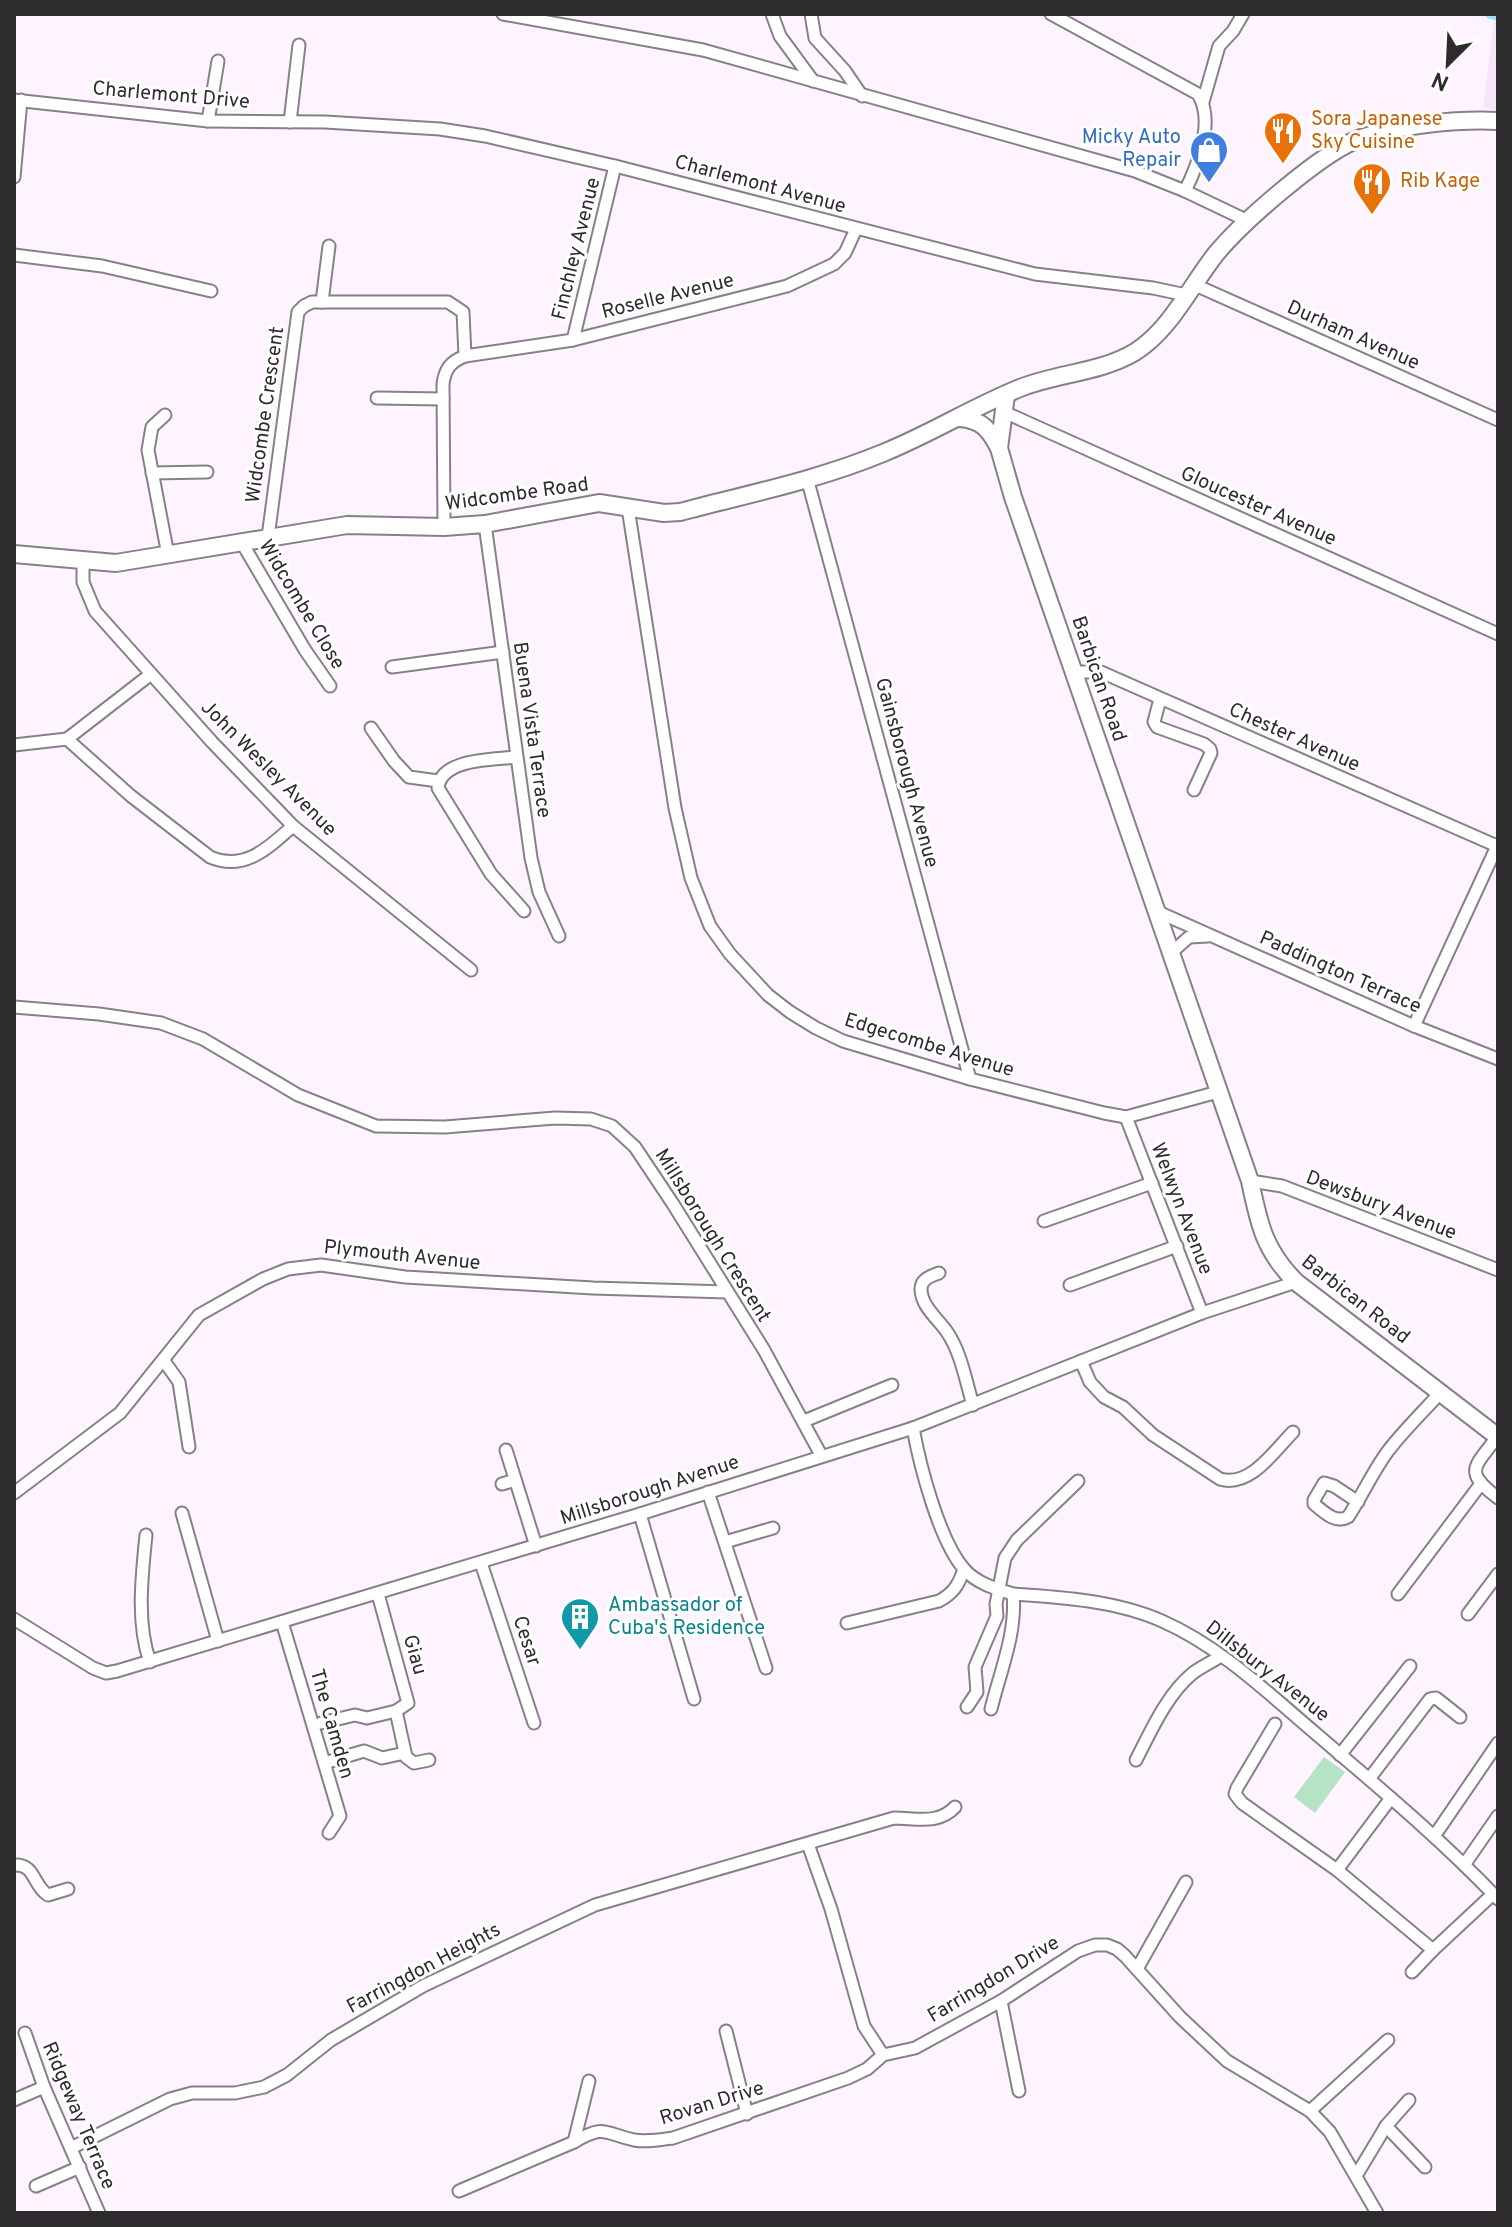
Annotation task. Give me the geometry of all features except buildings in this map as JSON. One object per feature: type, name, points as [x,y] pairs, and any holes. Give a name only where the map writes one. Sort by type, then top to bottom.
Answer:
[{"type":"main road","points":[[1006,395],[1037,382],[1103,366],[1134,352],[1154,336],[1218,252],[1248,221],[1317,164],[1357,139],[1391,130],[1498,121]]},
{"type":"main road","name":"Barbican Road","points":[[1006,395],[999,448],[1013,497],[1250,1181],[1259,1228],[1267,1245],[1280,1266],[1296,1282],[1498,1437]]},
{"type":"main road","name":"Widcombe Road","points":[[14,554],[116,563],[347,525],[444,527],[485,524],[599,503],[664,513],[680,512],[839,470],[884,453],[1006,395]]},
{"type":"main road","points":[[958,418],[982,423],[999,448]]},
{"type":"street","points":[[503,14],[703,50],[1135,171],[1248,221]]},
{"type":"street","points":[[577,14],[583,27]]},
{"type":"street","points":[[772,14],[780,36],[813,81]]},
{"type":"street","points":[[811,14],[815,38],[845,71],[862,96]]},
{"type":"street","points":[[1051,14],[1201,98]]},
{"type":"street","points":[[1185,191],[1202,142],[1205,110],[1201,98],[1219,46],[1243,14]]},
{"type":"street","points":[[290,122],[299,45]]},
{"type":"street","points":[[208,121],[218,61]]},
{"type":"street","points":[[14,177],[17,100]]},
{"type":"street","name":"Charlemont Drive","points":[[17,100],[208,121],[325,122]]},
{"type":"street","name":"Charlemont Avenue","points":[[325,122],[440,129],[485,136],[615,166],[1035,274],[1189,290]]},
{"type":"street","name":"Finchley Avenue","points":[[573,340],[615,166]]},
{"type":"street","name":"Roselle Avenue","points":[[465,356],[573,340],[801,280],[834,264],[845,253],[856,229]]},
{"type":"street","points":[[329,246],[322,302],[454,304],[465,317],[465,356],[454,360],[447,368],[443,384],[444,527]]},
{"type":"street","points":[[14,255],[102,266],[211,291]]},
{"type":"street","name":"Durham Avenue","points":[[1189,290],[1498,420]]},
{"type":"street","name":"Widcombe Crescent","points":[[268,537],[298,312],[312,302],[322,302]]},
{"type":"street","points":[[377,398],[443,399]]},
{"type":"street","name":"Gloucester Avenue","points":[[1004,412],[1498,634]]},
{"type":"street","points":[[165,415],[156,421],[149,434],[148,450],[168,555]]},
{"type":"street","points":[[152,473],[207,472]]},
{"type":"street","name":"Gainsborough Avenue","points":[[807,478],[970,1079]]},
{"type":"street","name":"Edgecombe Avenue","points":[[628,508],[675,808],[691,878],[710,926],[730,954],[768,995],[816,1028],[843,1041],[1068,1105],[1126,1117],[1218,1092]]},
{"type":"street","name":"Buena Vista Terrace","points":[[485,524],[535,877],[559,936]]},
{"type":"street","name":"Widcombe Close","points":[[242,543],[305,650],[330,686]]},
{"type":"street","name":"John Wesley Avenue","points":[[83,561],[83,582],[95,611],[293,826],[471,970]]},
{"type":"street","points":[[392,667],[503,652]]},
{"type":"street","name":"Chester Avenue","points":[[1075,672],[1101,672],[1497,845]]},
{"type":"street","points":[[14,745],[67,739],[151,674]]},
{"type":"street","points":[[1160,699],[1154,722],[1157,727],[1210,749],[1194,790]]},
{"type":"street","points":[[371,728],[409,777],[438,781]]},
{"type":"street","points":[[67,739],[131,796],[210,857],[228,862],[253,858],[293,826]]},
{"type":"street","points":[[516,757],[463,764],[446,772],[438,781],[438,788],[491,874],[524,911]]},
{"type":"street","points":[[1414,1026],[1497,845]]},
{"type":"street","name":"Paddington Terrace","points":[[1156,911],[1414,1026],[1498,1059]]},
{"type":"street","points":[[1171,953],[1189,937],[1208,936]]},
{"type":"street","name":"Millsborough Crescent","points":[[14,1007],[161,1023],[203,1039],[298,1095],[376,1126],[445,1127],[555,1118],[591,1119],[612,1126],[635,1147],[764,1350],[821,1455]]},
{"type":"street","name":"Welwyn Avenue","points":[[1126,1117],[1202,1313]]},
{"type":"street","name":"Dewsbury Avenue","points":[[1250,1181],[1282,1186],[1498,1270]]},
{"type":"street","points":[[1044,1221],[1152,1183]]},
{"type":"street","points":[[1070,1285],[1177,1246]]},
{"type":"street","name":"Plymouth Avenue","points":[[14,1493],[120,1413],[199,1315],[263,1279],[305,1265],[344,1267],[405,1277],[497,1283],[727,1292]]},
{"type":"street","points":[[939,1273],[924,1280],[922,1296],[928,1309],[949,1334],[973,1405]]},
{"type":"street","name":"Millsborough Avenue","points":[[14,1619],[106,1673],[150,1662],[282,1622],[379,1598],[913,1428],[1202,1313],[1296,1282]]},
{"type":"street","points":[[164,1361],[179,1382],[189,1447]]},
{"type":"street","points":[[1081,1361],[1090,1382],[1104,1397],[1135,1415],[1153,1435],[1220,1479],[1230,1482],[1249,1476],[1293,1432]]},
{"type":"street","points":[[804,1421],[892,1385]]},
{"type":"street","points":[[1358,1502],[1386,1453],[1440,1393]]},
{"type":"street","points":[[847,1623],[939,1601],[950,1595],[964,1569],[953,1554],[932,1501],[913,1428]]},
{"type":"street","points":[[1498,1437],[1475,1467],[1480,1485],[1498,1498]]},
{"type":"street","points":[[506,1450],[506,1468],[515,1480],[536,1546]]},
{"type":"street","points":[[502,1484],[515,1480]]},
{"type":"street","points":[[967,1707],[977,1692],[975,1667],[994,1625],[1001,1568],[1017,1540],[1078,1481]]},
{"type":"street","points":[[1398,1594],[1480,1485]]},
{"type":"street","points":[[708,1492],[766,1668]]},
{"type":"street","points":[[182,1513],[218,1641]]},
{"type":"street","points":[[640,1514],[694,1699]]},
{"type":"street","points":[[725,1542],[773,1528]]},
{"type":"street","points":[[146,1535],[141,1581],[144,1631],[150,1662]]},
{"type":"street","name":"Cesar","points":[[482,1566],[534,1723]]},
{"type":"street","name":"Dillsbury Avenue","points":[[964,1569],[999,1590],[1122,1607],[1188,1633],[1221,1656],[1435,1835],[1495,1897]]},
{"type":"street","points":[[1468,1614],[1498,1574]]},
{"type":"street","points":[[991,1709],[1015,1611],[1013,1594]]},
{"type":"street","name":"Giau","points":[[379,1598],[408,1699],[406,1707],[396,1711],[405,1753]]},
{"type":"street","name":"The Camden","points":[[282,1622],[340,1816],[329,1833]]},
{"type":"street","points":[[1136,1760],[1154,1723],[1182,1685],[1221,1656]]},
{"type":"street","points":[[1340,1755],[1410,1666]]},
{"type":"street","points":[[1369,1779],[1430,1699],[1436,1698],[1460,1717]]},
{"type":"street","points":[[321,1723],[355,1715],[367,1718],[396,1711]]},
{"type":"street","points":[[1275,1724],[1239,1782],[1235,1794],[1242,1803],[1337,1870],[1433,1950]]},
{"type":"street","points":[[1435,1835],[1498,1743]]},
{"type":"street","points":[[331,1761],[364,1751],[382,1758],[405,1753],[414,1763],[429,1760]]},
{"type":"street","points":[[1337,1870],[1391,1798]]},
{"type":"street","name":"Farringdon Heights","points":[[71,2148],[170,2099],[192,2093],[235,2093],[264,2087],[287,2075],[354,2025],[423,1986],[595,1905],[894,1818],[933,1820],[946,1816],[955,1807]]},
{"type":"street","points":[[1464,1865],[1498,1816]]},
{"type":"street","points":[[808,1844],[831,1909],[864,2026],[883,2055]]},
{"type":"street","points":[[14,1865],[23,1865],[32,1871],[39,1889],[48,1895],[68,1889]]},
{"type":"street","points":[[1137,1969],[1186,1882]]},
{"type":"street","points":[[1412,1972],[1495,1897]]},
{"type":"street","name":"Farringdon Drive","points":[[883,2055],[915,2048],[1001,2001],[1061,1960],[1095,1945],[1117,1949],[1180,2017],[1227,2061],[1310,2111],[1330,2132],[1373,2212]]},
{"type":"street","points":[[1001,2001],[1019,2091]]},
{"type":"street","points":[[726,2031],[747,2114]]},
{"type":"street","name":"Ridgeway Terrace","points":[[25,2033],[44,2087],[99,2213]]},
{"type":"street","points":[[1310,2111],[1388,2040]]},
{"type":"street","name":"Rovan Drive","points":[[459,2191],[574,2142],[590,2132],[604,2130],[649,2141],[673,2138],[848,2078],[867,2069],[883,2055]]},
{"type":"street","points":[[574,2142],[589,2081]]},
{"type":"street","points":[[14,2100],[44,2087]]},
{"type":"street","points":[[1356,2176],[1386,2126],[1409,2100]]},
{"type":"street","points":[[1386,2126],[1425,2167]]},
{"type":"street","points":[[36,2186],[80,2167]]},
{"type":"shaded area","points":[[1494,21],[1498,22],[1498,111],[1483,107]]},
{"type":"green space","points":[[1324,1757],[1345,1772],[1315,1813],[1294,1797]]},
{"type":"waterway","points":[[1490,14],[1498,16]]},
{"type":"place","name":"Sora Japanese Sky Cuisine","points":[[1283,165]]},
{"type":"place","name":"Micky Auto Repair","points":[[1209,184]]},
{"type":"place","name":"Rib Kage","points":[[1372,216]]},
{"type":"place","name":"Ambassador of Cuba's Residence","points":[[580,1651]]}]
